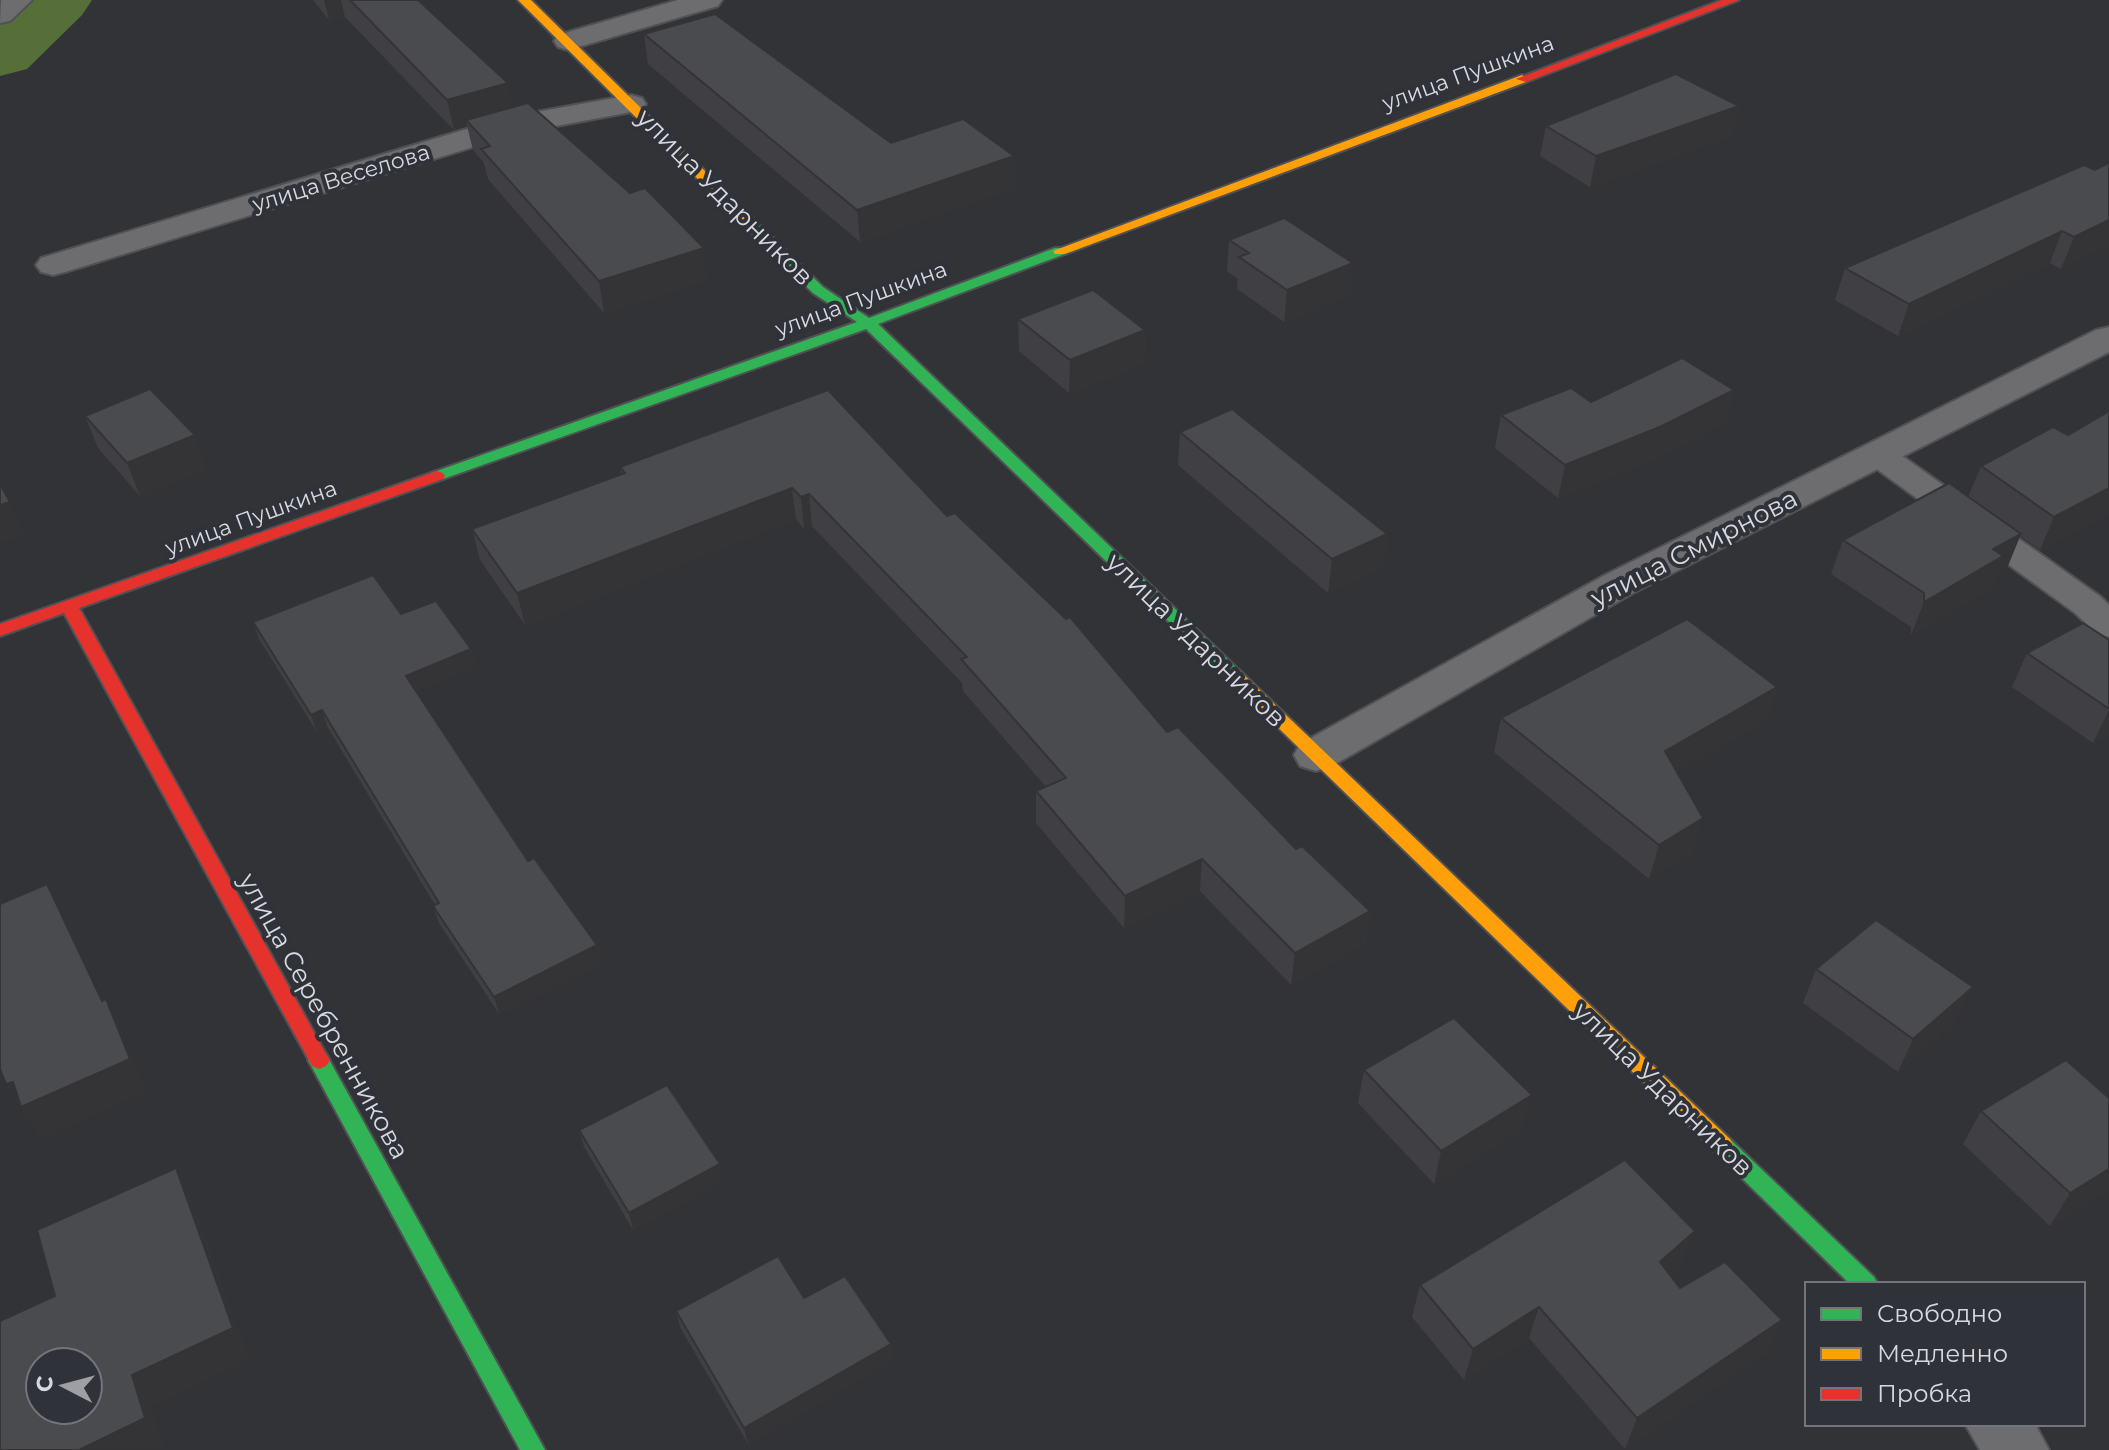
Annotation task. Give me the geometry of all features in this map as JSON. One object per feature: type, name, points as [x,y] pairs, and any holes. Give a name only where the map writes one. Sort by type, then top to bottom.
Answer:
[{"type":"street","points":[[0,15],[18,0]]},
{"type":"street","name":"улица Ударников","points":[[524,0],[818,290],[868,323],[1864,1282]]},
{"type":"street","points":[[568,41],[708,0]]},
{"type":"street","name":"улица Пушкина","points":[[0,630],[70,608],[868,323],[1733,0]]},
{"type":"street","name":"улица Веселова","points":[[53,265],[514,125],[631,104]]},
{"type":"street","name":"улица Смирнова","points":[[1316,755],[1619,584],[1879,455],[2099,355]]},
{"type":"street","name":"улица Серебренникова","points":[[70,608],[533,1450]]},
{"type":"street","points":[[1997,1426],[2019,1450]]},
{"type":"lane","points":[[1879,455],[2088,605],[2109,625]]},
{"type":"building","points":[[350,0],[418,0],[508,83],[447,100]]},
{"type":"building","points":[[715,14],[891,143],[963,119],[1014,156],[857,210],[644,34]]},
{"type":"building","points":[[1676,74],[1739,106],[1596,156],[1546,126]]},
{"type":"building","points":[[528,103],[630,193],[645,188],[704,248],[599,281],[481,149],[490,146],[466,120]]},
{"type":"building","points":[[2109,163],[2109,220],[2074,237],[2062,231],[1909,304],[1845,268],[2084,165],[2095,170]]},
{"type":"building","points":[[1284,218],[1353,263],[1287,290],[1239,257],[1249,253],[1229,240]]},
{"type":"building","points":[[1093,290],[1145,330],[1070,360],[1018,319]]},
{"type":"building","points":[[1682,358],[1734,390],[1662,426],[1565,465],[1501,415],[1571,388],[1591,402]]},
{"type":"building","points":[[150,389],[195,435],[127,463],[85,416]]},
{"type":"building","points":[[828,390],[947,516],[955,513],[1066,619],[1070,617],[1167,732],[1178,727],[1296,849],[1302,846],[1370,911],[1295,953],[1202,859],[1125,896],[1036,791],[1066,778],[961,659],[967,657],[809,494],[801,497],[792,488],[517,593],[472,529],[625,473],[620,467]]},
{"type":"building","points":[[1232,409],[1387,534],[1332,559],[1180,432]]},
{"type":"building","points":[[2109,411],[2109,488],[2054,517],[1981,466],[2053,427],[2068,435]]},
{"type":"building","points":[[1949,483],[2021,534],[1993,549],[2003,556],[1924,602],[1924,593],[1843,540]]},
{"type":"building","points":[[0,484],[10,502],[0,505]]},
{"type":"building","points":[[373,575],[401,614],[436,601],[471,649],[406,676],[528,861],[534,858],[597,945],[494,997],[433,906],[439,903],[322,710],[311,715],[253,622]]},
{"type":"building","points":[[1687,619],[1777,687],[1665,751],[1703,818],[1659,845],[1501,718]]},
{"type":"building","points":[[2083,623],[2109,640],[2109,709],[2027,653]]},
{"type":"building","points":[[47,884],[102,1001],[106,999],[130,1059],[21,1107],[13,1082],[6,1084],[0,1069],[0,904]]},
{"type":"building","points":[[1876,920],[1973,987],[1913,1039],[1816,969]]},
{"type":"building","points":[[1454,1018],[1532,1095],[1441,1151],[1364,1070]]},
{"type":"building","points":[[2066,1060],[2109,1098],[2109,1169],[2070,1193],[1981,1111]]},
{"type":"building","points":[[667,1085],[720,1164],[629,1213],[579,1130]]},
{"type":"building","points":[[1625,1160],[1695,1231],[1660,1262],[1680,1288],[1725,1262],[1782,1320],[1637,1418],[1539,1307],[1473,1349],[1420,1285]]},
{"type":"building","points":[[176,1168],[233,1328],[132,1375],[145,1418],[79,1450],[0,1450],[0,1321],[55,1296],[37,1230]]},
{"type":"building","points":[[778,1256],[804,1298],[845,1276],[891,1344],[744,1428],[676,1311]]},
{"type":"waterway","points":[[0,53],[56,0]]},
{"type":"traffic: fast","points":[[753,226],[818,290],[868,323],[1235,676]]},
{"type":"traffic: fast","points":[[437,476],[868,323],[1060,251]]},
{"type":"traffic: fast","points":[[319,1060],[533,1450]]},
{"type":"traffic: fast","points":[[1722,1145],[1864,1282]]},
{"type":"traffic: slow","points":[[524,0],[753,226]]},
{"type":"traffic: slow","points":[[1060,251],[1522,79]]},
{"type":"traffic: slow","points":[[1235,676],[1722,1145]]},
{"type":"traffic: jam","points":[[1522,79],[1733,0]]},
{"type":"traffic: jam","points":[[0,630],[437,476]]},
{"type":"traffic: jam","points":[[70,608],[319,1060]]}]
